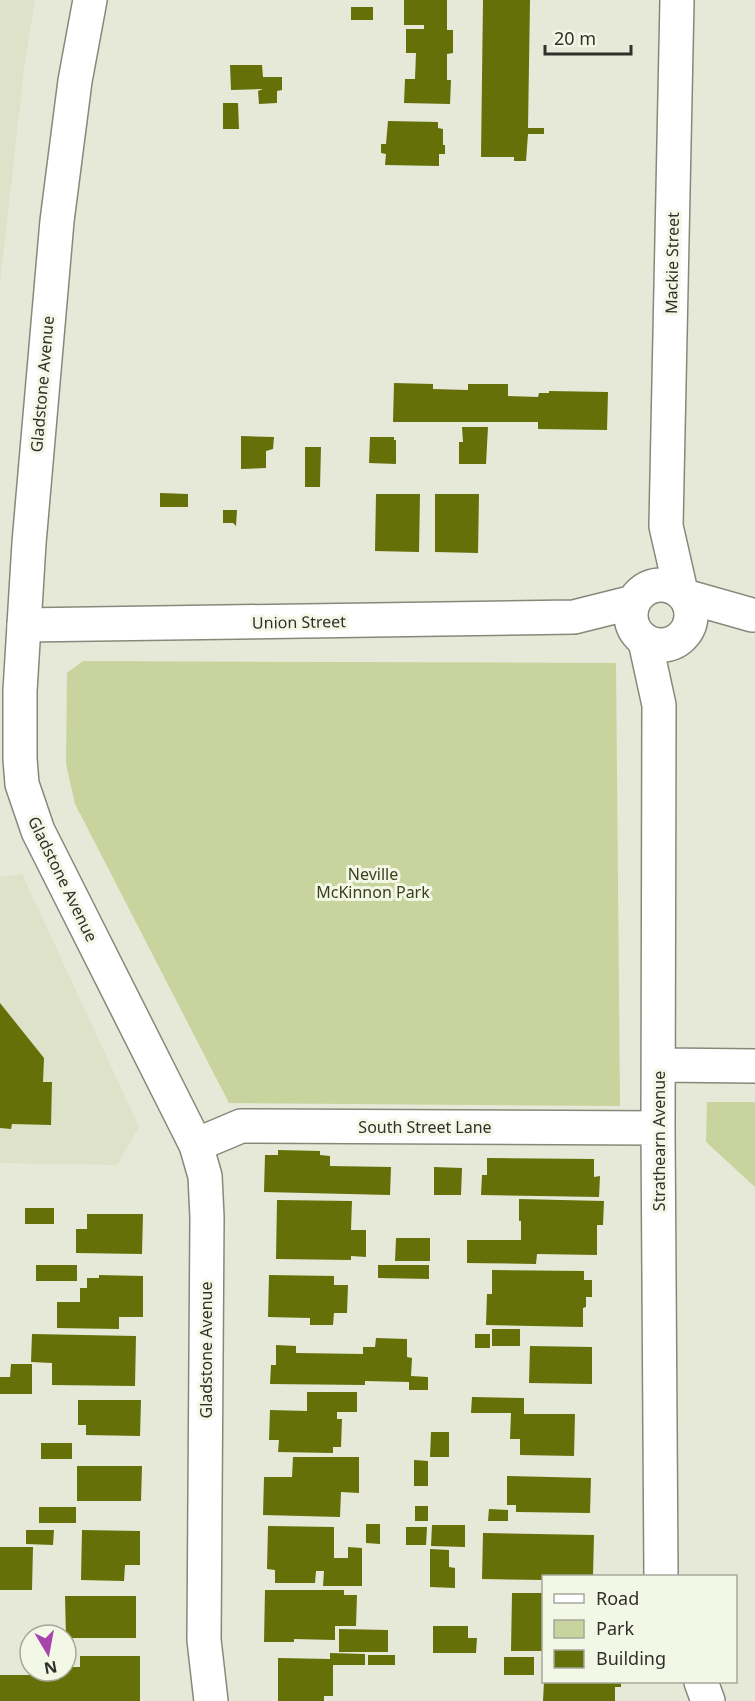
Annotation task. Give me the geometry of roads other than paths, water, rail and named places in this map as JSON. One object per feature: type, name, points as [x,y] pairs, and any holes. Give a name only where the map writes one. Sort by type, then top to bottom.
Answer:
[{"type":"street","name":"Gladstone Avenue","points":[[90,0],[75,81],[55,232],[30,531],[20,691],[20,759],[22,784],[29,808],[48,854],[196,1144],[205,1176],[207,1196],[204,1640],[211,1701]]},
{"type":"street","name":"Mackie Street","points":[[666,526],[677,0]]},
{"type":"street","points":[[666,526],[683,594]]},
{"type":"street","points":[[654,622],[666,526]]},
{"type":"street","name":"Union Street","points":[[654,622],[649,587],[664,585],[683,594],[753,615]]},
{"type":"street","name":"Union Street","points":[[24,625],[574,617],[654,622],[753,615]]},
{"type":"street","name":"Strathearn Avenue","points":[[654,622],[659,705],[660,1065],[658,1128],[661,1575]]},
{"type":"street","points":[[660,1065],[755,1066]]},
{"type":"street","name":"South Street Lane","points":[[196,1144],[241,1126],[658,1128]]},
{"type":"street","points":[[701,1683],[708,1701]]},
{"type":"park label","name":"Neville McKinnon Park","points":[[373,883]]}]
